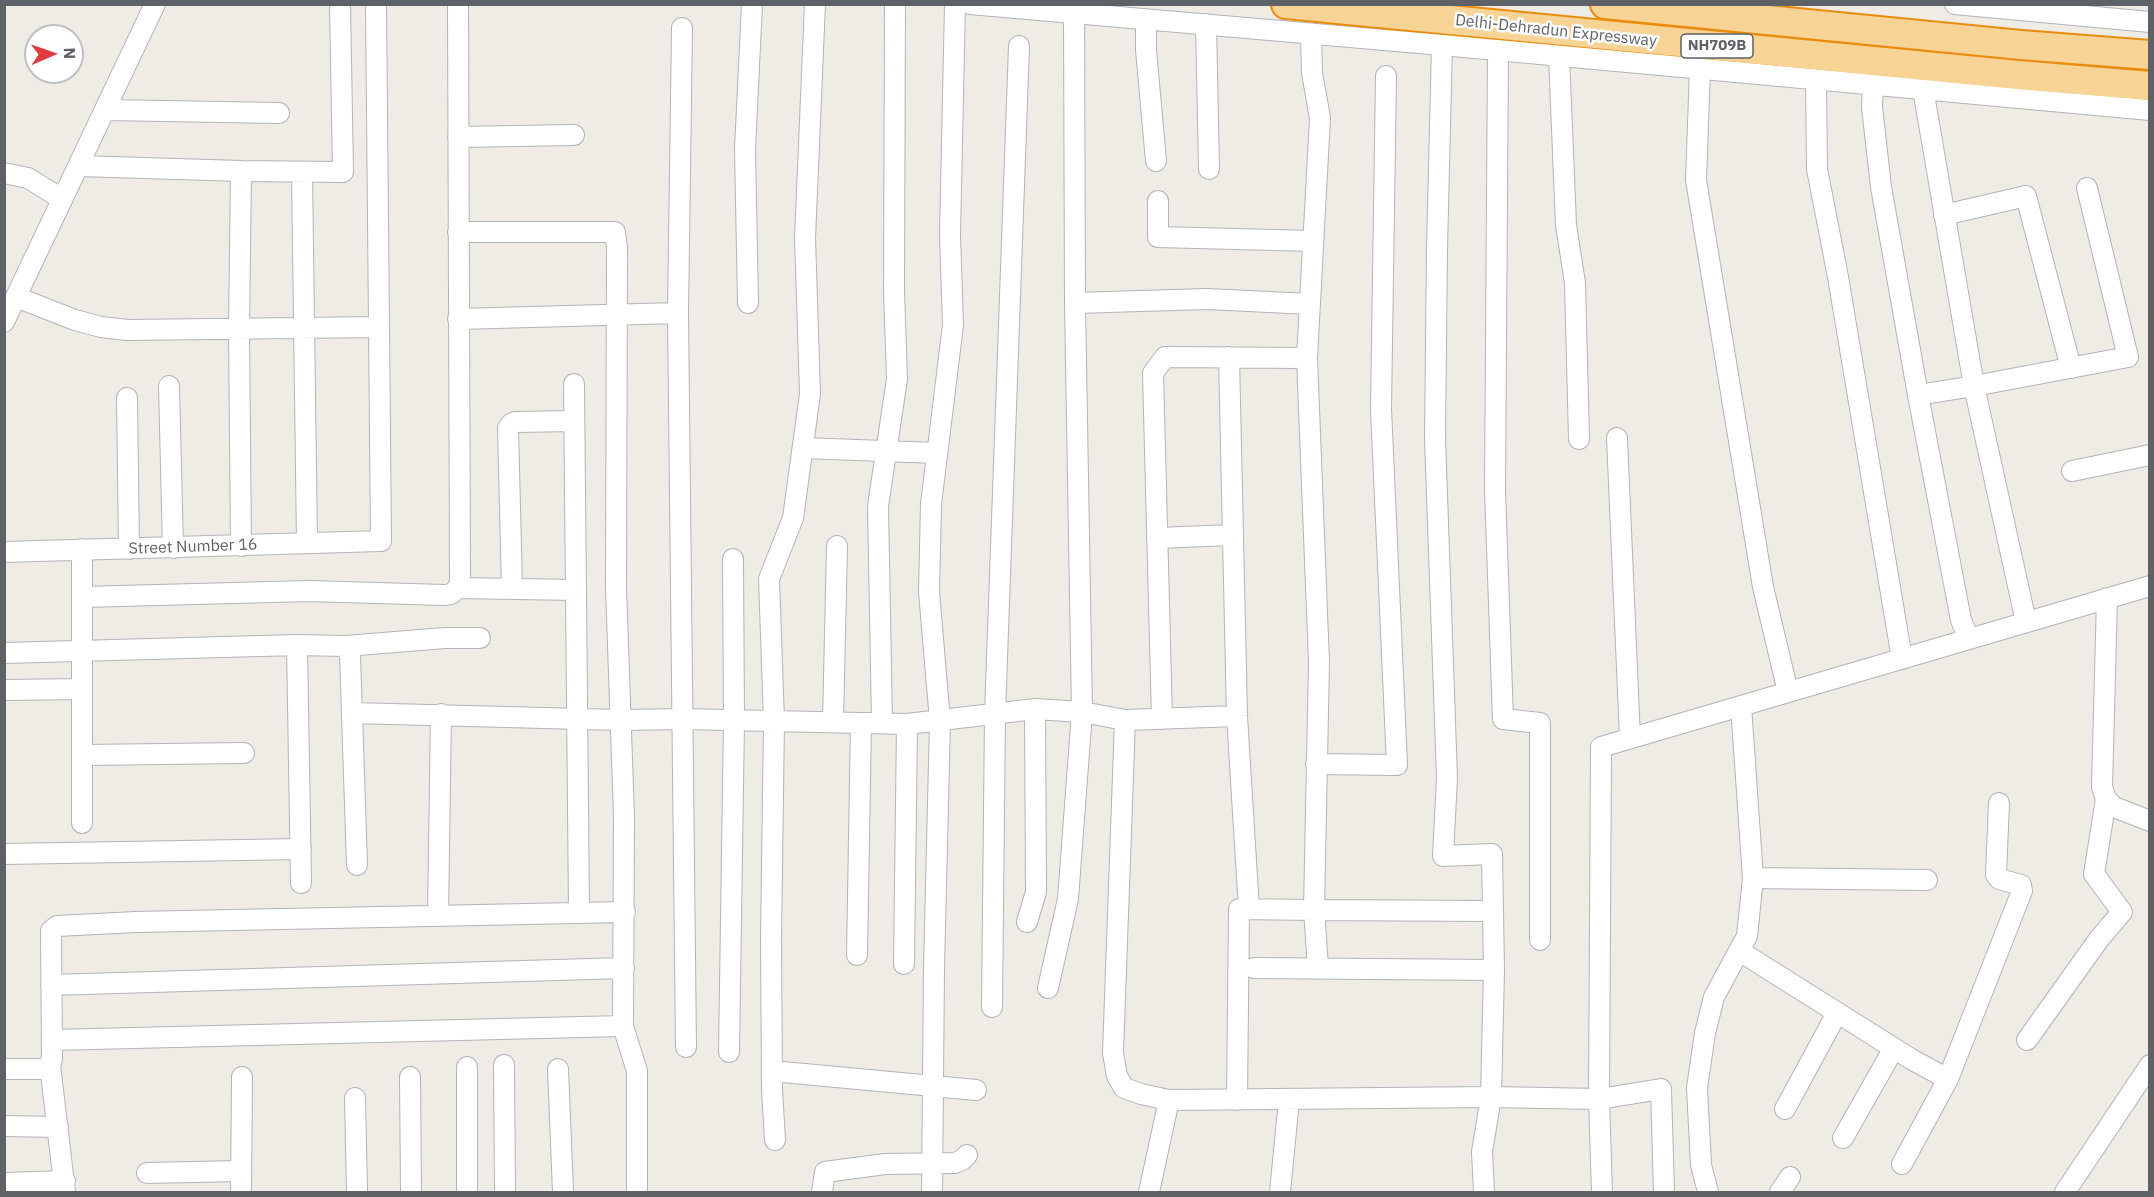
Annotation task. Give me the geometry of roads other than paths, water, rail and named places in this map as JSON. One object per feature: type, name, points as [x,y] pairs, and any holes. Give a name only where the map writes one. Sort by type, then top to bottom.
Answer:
[{"type":"highway","name":"Delhi-Dehradun Expressway","points":[[1286,4],[2150,86]]},
{"type":"highway","name":"Delhi-Dehradun Expressway","points":[[1605,4],[2020,45],[2150,55]]},
{"type":"street","points":[[4,322],[155,4]]},
{"type":"street","points":[[79,166],[344,172],[340,4]]},
{"type":"street","points":[[16,297],[75,320],[101,327],[150,330],[239,330],[379,327],[376,4]]},
{"type":"street","points":[[458,4],[458,588]]},
{"type":"street","points":[[970,4],[1074,13],[1146,35],[1206,24],[1312,42],[1442,45],[2150,110]]},
{"type":"street","points":[[1955,4],[2150,22]]},
{"type":"street","points":[[748,303],[745,149],[752,10]]},
{"type":"street","points":[[775,1140],[771,940],[774,721],[769,579],[793,518],[810,394],[806,238],[815,13]]},
{"type":"street","points":[[1048,988],[1068,899],[1083,712],[1075,303],[1074,13]]},
{"type":"street","points":[[882,723],[878,506],[897,379],[894,290],[895,15]]},
{"type":"street","points":[[932,1192],[932,1086],[940,721],[929,592],[931,504],[953,325],[950,235],[955,20]]},
{"type":"street","points":[[1206,24],[1209,169]]},
{"type":"street","points":[[682,28],[678,313],[686,1047]]},
{"type":"street","points":[[1146,35],[1156,161]]},
{"type":"street","points":[[1312,42],[1312,73],[1320,118],[1307,358],[1319,662],[1314,910],[1318,967]]},
{"type":"street","points":[[1442,45],[1435,438],[1447,766],[1443,856],[1491,854],[1494,970],[1491,1097],[1482,1152],[1484,1192]]},
{"type":"street","points":[[992,1007],[995,714],[1019,46]]},
{"type":"street","points":[[1498,50],[1495,490],[1503,719],[1540,723],[1540,940]]},
{"type":"street","points":[[1559,56],[1566,225],[1575,283],[1579,439]]},
{"type":"street","points":[[1700,69],[1696,180],[1764,587],[1788,692]]},
{"type":"street","points":[[1316,764],[1397,765],[1381,409],[1386,76]]},
{"type":"street","points":[[1816,80],[1817,169],[1838,277],[1902,659]]},
{"type":"street","points":[[1874,85],[1872,107],[1881,187],[1961,620],[1970,639]]},
{"type":"street","points":[[1923,89],[1974,386],[2026,622]]},
{"type":"street","points":[[106,110],[279,113]]},
{"type":"street","points":[[458,137],[574,135]]},
{"type":"street","points":[[241,171],[239,330],[241,546]]},
{"type":"street","points":[[302,172],[307,543]]},
{"type":"street","points":[[4,173],[28,178],[63,200]]},
{"type":"street","points":[[1918,395],[2128,357],[2087,188]]},
{"type":"street","points":[[1944,215],[2026,196],[2071,368]]},
{"type":"street","points":[[1158,201],[1158,237],[1313,241]]},
{"type":"street","points":[[458,232],[615,232],[617,248],[616,588],[625,912],[623,1026],[637,1071],[638,1192]]},
{"type":"street","points":[[1075,303],[1207,299],[1310,304]]},
{"type":"street","points":[[458,319],[678,313]]},
{"type":"street","name":"Street Number 16","points":[[4,552],[381,541],[379,327]]},
{"type":"street","points":[[1162,719],[1153,373],[1165,357],[1307,358]]},
{"type":"street","points":[[1229,357],[1237,716],[1249,909]]},
{"type":"street","points":[[574,384],[579,912]]},
{"type":"street","points":[[169,386],[173,548]]},
{"type":"street","points":[[127,398],[129,549]]},
{"type":"street","points":[[512,588],[508,428],[515,422],[574,421]]},
{"type":"street","points":[[1617,438],[1630,738]]},
{"type":"street","points":[[803,448],[937,453]]},
{"type":"street","points":[[2072,471],[2150,455]]},
{"type":"street","points":[[1157,538],[1233,536]]},
{"type":"street","points":[[833,722],[837,546]]},
{"type":"street","points":[[82,549],[82,823]]},
{"type":"street","points":[[729,1052],[734,720],[733,559]]},
{"type":"street","points":[[1602,1192],[1599,1099],[1601,747],[2150,586]]},
{"type":"street","points":[[82,597],[309,591],[445,595],[451,594],[458,588],[576,590]]},
{"type":"street","points":[[2108,598],[2102,787],[2106,799],[2114,807],[2150,821]]},
{"type":"street","points":[[4,653],[297,645],[346,646],[480,638]]},
{"type":"street","points":[[297,645],[301,883]]},
{"type":"street","points":[[346,646],[350,654],[357,865]]},
{"type":"street","points":[[4,690],[82,689]]},
{"type":"street","points":[[1708,1192],[1701,1165],[1697,1108],[1698,1077],[1714,997],[1748,936],[1753,878],[1740,706]]},
{"type":"street","points":[[1027,922],[1036,892],[1035,709]]},
{"type":"street","points":[[352,713],[907,724],[1035,709],[1083,712],[1125,720],[1237,716]]},
{"type":"street","points":[[438,916],[441,714]]},
{"type":"street","points":[[1125,720],[1113,1053],[1117,1076],[1124,1088],[1169,1100],[1491,1097],[1599,1099],[1661,1089],[1664,1192]]},
{"type":"street","points":[[857,955],[861,723]]},
{"type":"street","points":[[904,964],[907,724]]},
{"type":"street","points":[[82,755],[244,753]]},
{"type":"street","points":[[2027,1040],[2099,939],[2122,912],[2094,874],[2106,799]]},
{"type":"street","points":[[1902,1164],[1948,1079],[2023,889],[2021,885],[1999,879],[1996,875],[1999,802]]},
{"type":"street","points":[[4,854],[301,849]]},
{"type":"street","points":[[1753,878],[1927,880]]},
{"type":"street","points":[[1237,1100],[1239,909],[1492,911]]},
{"type":"street","points":[[4,1183],[65,1187],[50,1065],[52,1060],[51,931],[57,926],[625,912]]},
{"type":"street","points":[[1741,952],[1894,1048],[1948,1079]]},
{"type":"street","points":[[51,985],[624,968]]},
{"type":"street","points":[[1254,968],[1494,970]]},
{"type":"street","points":[[1785,1109],[1838,1013]]},
{"type":"street","points":[[52,1040],[623,1026]]},
{"type":"street","points":[[1843,1138],[1894,1048]]},
{"type":"street","points":[[4,1069],[38,1070],[46,1069],[50,1065]]},
{"type":"street","points":[[504,1065],[505,1192]]},
{"type":"street","points":[[2065,1192],[2150,1065]]},
{"type":"street","points":[[467,1067],[468,1192]]},
{"type":"street","points":[[558,1069],[563,1192]]},
{"type":"street","points":[[772,1071],[976,1090]]},
{"type":"street","points":[[241,1192],[242,1077]]},
{"type":"street","points":[[410,1077],[411,1192]]},
{"type":"street","points":[[355,1098],[357,1192]]},
{"type":"street","points":[[1149,1192],[1169,1100]]},
{"type":"street","points":[[1280,1192],[1289,1100]]},
{"type":"street","points":[[4,1126],[58,1127]]},
{"type":"street","points":[[822,1192],[825,1172],[885,1164],[955,1163],[967,1155]]},
{"type":"street","points":[[147,1173],[242,1171]]}]
